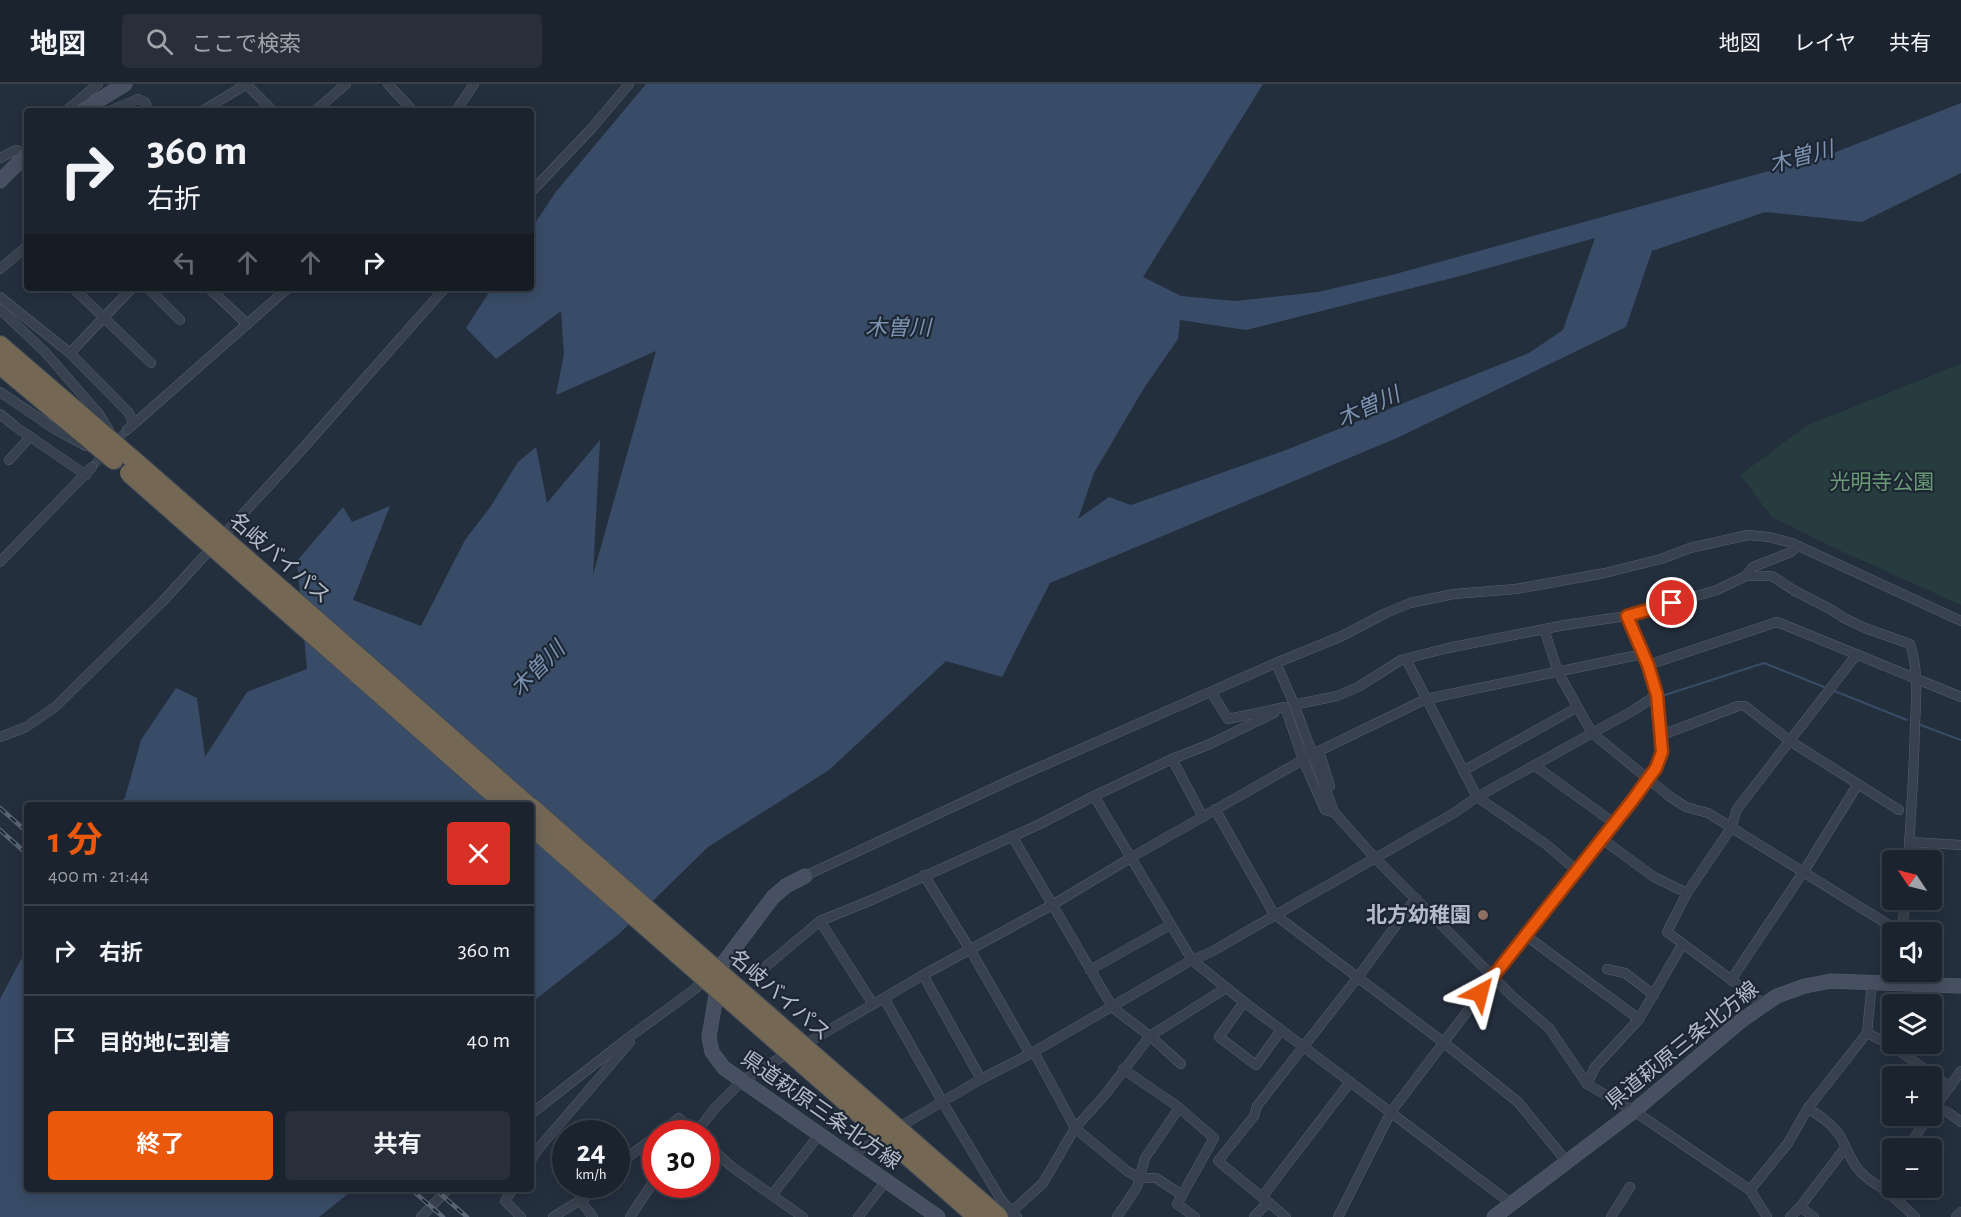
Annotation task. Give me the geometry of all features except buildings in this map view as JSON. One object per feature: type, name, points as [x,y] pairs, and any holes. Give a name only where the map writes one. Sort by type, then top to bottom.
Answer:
[{"type":"highway","name":"名岐バイパス","points":[[0,345],[503,802]]},
{"type":"highway","name":"名岐バイパス","points":[[0,365],[126,462],[525,802]]},
{"type":"highway","name":"名岐バイパス","points":[[534,809],[1008,1216]]},
{"type":"highway","name":"名岐バイパス","points":[[534,829],[977,1217]]},
{"type":"main road","points":[[86,108],[125,84]]},
{"type":"main road","points":[[0,181],[24,157]]},
{"type":"main road","name":"県道萩原三条北方線","points":[[805,876],[786,886],[773,897],[754,924],[736,943],[721,966],[710,1032],[712,1052],[717,1061],[742,1080],[938,1217]]},
{"type":"main road","name":"県道萩原三条北方線","points":[[1494,1217],[1634,1111],[1764,1004],[1777,996],[1805,986],[1831,981],[1882,980]]},
{"type":"main road","name":"県道萩原三条北方線","points":[[1930,982],[1961,986]]},
{"type":"street","points":[[70,108],[98,84]]},
{"type":"street","points":[[207,108],[247,84],[270,108]]},
{"type":"street","points":[[318,108],[346,84]]},
{"type":"street","points":[[388,84],[409,108]]},
{"type":"street","points":[[458,108],[474,84]]},
{"type":"street","points":[[534,189],[592,128],[629,84]]},
{"type":"street","points":[[116,108],[138,99],[145,102],[148,108]]},
{"type":"street","points":[[0,158],[16,150],[24,153]]},
{"type":"street","points":[[0,269],[24,249]]},
{"type":"street","points":[[76,291],[151,363]]},
{"type":"street","points":[[70,353],[129,291]]},
{"type":"street","points":[[151,291],[180,320]]},
{"type":"street","points":[[212,291],[247,324]]},
{"type":"street","points":[[0,297],[70,353],[129,413],[130,426],[282,291]]},
{"type":"street","points":[[0,737],[26,727],[55,707],[163,601],[297,456],[442,291]]},
{"type":"street","points":[[0,309],[45,352],[99,414],[126,462]]},
{"type":"street","points":[[0,392],[55,429],[126,462]]},
{"type":"street","points":[[0,414],[30,437],[89,471],[0,562]]},
{"type":"street","points":[[9,460],[30,437]]},
{"type":"street","points":[[805,876],[1015,778],[1342,636],[1410,603],[1454,594],[1516,589],[1605,573],[1690,548],[1748,535],[1769,537],[1798,546],[1961,621]]},
{"type":"street","points":[[1746,576],[1753,567],[1791,552],[1798,546]]},
{"type":"street","points":[[1211,692],[1228,719],[1291,706],[1337,696],[1358,687],[1406,659],[1448,648],[1544,629],[1627,616],[1717,590],[1746,576],[1772,576],[1844,618],[1910,644],[1917,678],[1909,850]]},
{"type":"street","points":[[1338,1217],[1390,1112],[1493,976],[1649,778],[1662,752],[1657,695],[1648,665],[1627,616]]},
{"type":"street","points":[[1648,665],[1777,622],[1961,697]]},
{"type":"street","points":[[1544,629],[1558,672],[1576,708],[1592,733],[1669,796],[1686,807],[1708,813],[1885,922]]},
{"type":"street","points":[[706,1120],[742,1080],[1312,755],[1426,699],[1643,654]]},
{"type":"street","points":[[1764,1004],[1667,932],[1687,893],[1731,828],[1737,809],[1857,654]]},
{"type":"street","points":[[1406,659],[1477,797],[1547,845],[1576,870]]},
{"type":"street","points":[[1276,663],[1294,704],[1334,812],[1374,857],[1513,997],[1549,1028],[1587,1084],[1634,1111],[1750,1190],[1767,1217]]},
{"type":"street","points":[[850,1156],[942,1101],[1113,1008],[1192,960],[1211,952],[1657,695]]},
{"type":"street","points":[[1291,706],[1335,803],[1334,812]]},
{"type":"street","points":[[757,974],[820,921],[1038,825],[1172,759],[1291,706]]},
{"type":"street","points":[[1662,735],[1738,706],[1745,706],[1791,741],[1899,810]]},
{"type":"street","points":[[1463,771],[1576,708]]},
{"type":"street","points":[[1312,755],[1325,810],[1334,812]]},
{"type":"street","points":[[1172,759],[1203,817]]},
{"type":"street","points":[[1535,766],[1614,823]]},
{"type":"street","points":[[1731,980],[1804,871],[1858,784]]},
{"type":"street","points":[[1094,796],[1192,960],[1244,1002],[1512,1204]]},
{"type":"street","points":[[1215,809],[1274,914],[1518,1102],[1567,1162]]},
{"type":"street","points":[[1012,836],[1113,1008],[1150,1036],[1181,1064]]},
{"type":"street","points":[[1602,839],[1654,877],[1687,893]]},
{"type":"street","points":[[1909,842],[1961,845]]},
{"type":"street","points":[[924,875],[1075,1128],[1127,1171],[1140,1178],[1156,1178],[1182,1194]]},
{"type":"street","points":[[1218,1161],[1254,1116],[1257,1106],[1302,1046],[1358,977],[1416,898]]},
{"type":"street","points":[[820,921],[873,1004]]},
{"type":"street","points":[[1090,970],[1170,925]]},
{"type":"street","points":[[1525,935],[1639,1019]]},
{"type":"street","points":[[1587,1084],[1595,1067],[1639,1019],[1682,945]]},
{"type":"street","points":[[534,1112],[695,989],[710,972],[721,966]]},
{"type":"street","points":[[1606,969],[1625,973],[1654,995]]},
{"type":"street","points":[[923,975],[981,1079]]},
{"type":"street","points":[[1750,1190],[1788,1143],[1808,1108],[1868,1033],[1872,982]]},
{"type":"street","points":[[884,998],[1002,1201],[1008,1216],[1042,1183],[1075,1128],[1104,1096],[1150,1036],[1226,988]]},
{"type":"street","points":[[1244,1002],[1219,1037],[1256,1065],[1281,1030]]},
{"type":"street","points":[[534,1156],[642,1029]]},
{"type":"street","points":[[1868,1033],[1892,1045],[1950,1087]]},
{"type":"street","points":[[1123,1069],[1179,1108],[1214,1138],[1177,1204],[1195,1217]]},
{"type":"street","points":[[1942,1098],[1961,1071]]},
{"type":"street","points":[[1254,1217],[1350,1082]]},
{"type":"street","points":[[1117,1217],[1137,1187],[1145,1158],[1179,1108]]},
{"type":"street","points":[[1808,1108],[1824,1118],[1841,1137],[1858,1169],[1870,1182],[1882,1188]]},
{"type":"street","points":[[1942,1111],[1961,1122]]},
{"type":"street","points":[[772,1195],[819,1135]]},
{"type":"street","points":[[630,1156],[642,1146]]},
{"type":"street","points":[[1790,1217],[1845,1148]]},
{"type":"street","points":[[1207,1151],[1286,1217]]},
{"type":"street","points":[[720,1156],[803,1217]]},
{"type":"street","points":[[858,1217],[886,1181]]},
{"type":"street","points":[[1611,1217],[1630,1187]]},
{"type":"street","points":[[421,1217],[445,1192]]},
{"type":"street","points":[[511,1192],[505,1201],[521,1217]]},
{"type":"street","points":[[553,1217],[583,1198]]},
{"type":"street","points":[[630,1217],[643,1198]]},
{"type":"street","points":[[1892,1198],[1909,1215]]},
{"type":"street","points":[[580,1200],[593,1217]]},
{"type":"street","points":[[1800,1207],[1814,1217]]},
{"type":"street","points":[[1956,1217],[1961,1212]]},
{"type":"green space","name":"光明寺公園","points":[[1961,364],[1961,605],[1772,517],[1740,475],[1806,426]]},
{"type":"water","name":"木曽川","points":[[646,84],[1263,84],[1143,277],[1181,296],[1235,301],[1318,292],[1392,275],[1831,154],[1961,103],[1961,173],[1862,222],[1765,212],[1652,251],[1626,327],[1397,438],[1050,583],[1002,677],[946,661],[829,770],[708,847],[619,934],[534,1001],[534,802],[120,802],[125,798],[141,740],[176,688],[197,698],[205,757],[247,692],[307,669],[297,561],[343,507],[352,522],[390,506],[353,600],[421,626],[465,540],[491,506],[518,462],[536,447],[547,503],[600,440],[593,575],[656,351],[556,395],[564,354],[561,311],[496,359],[466,328],[490,291],[534,291],[534,224],[555,193]],"holes":[[[1595,238],[1563,330],[1529,353],[1286,450],[1131,505],[1109,497],[1078,519],[1094,473],[1144,388],[1178,339],[1180,320],[1246,330],[1460,276]]]},
{"type":"water","points":[[24,954],[24,1192],[350,1192],[319,1217],[0,1217],[0,999]]},
{"type":"waterway","points":[[1662,696],[1764,663],[1824,687]]},
{"type":"waterway","points":[[1832,690],[1907,720]]},
{"type":"waterway","points":[[1918,724],[1961,740]]},
{"type":"tunnel","points":[[92,467],[127,430]]},
{"type":"railway","points":[[0,808],[24,829]]},
{"type":"railway","points":[[0,830],[24,851]]},
{"type":"railway","points":[[414,1192],[443,1217]]},
{"type":"railway","points":[[438,1192],[467,1217]]},
{"type":"place","name":"北方幼稚園","points":[[1483,915]]},
{"type":"route","points":[[1480,993],[1656,768],[1662,752],[1657,695],[1648,665],[1627,616],[1672,603]]}]
